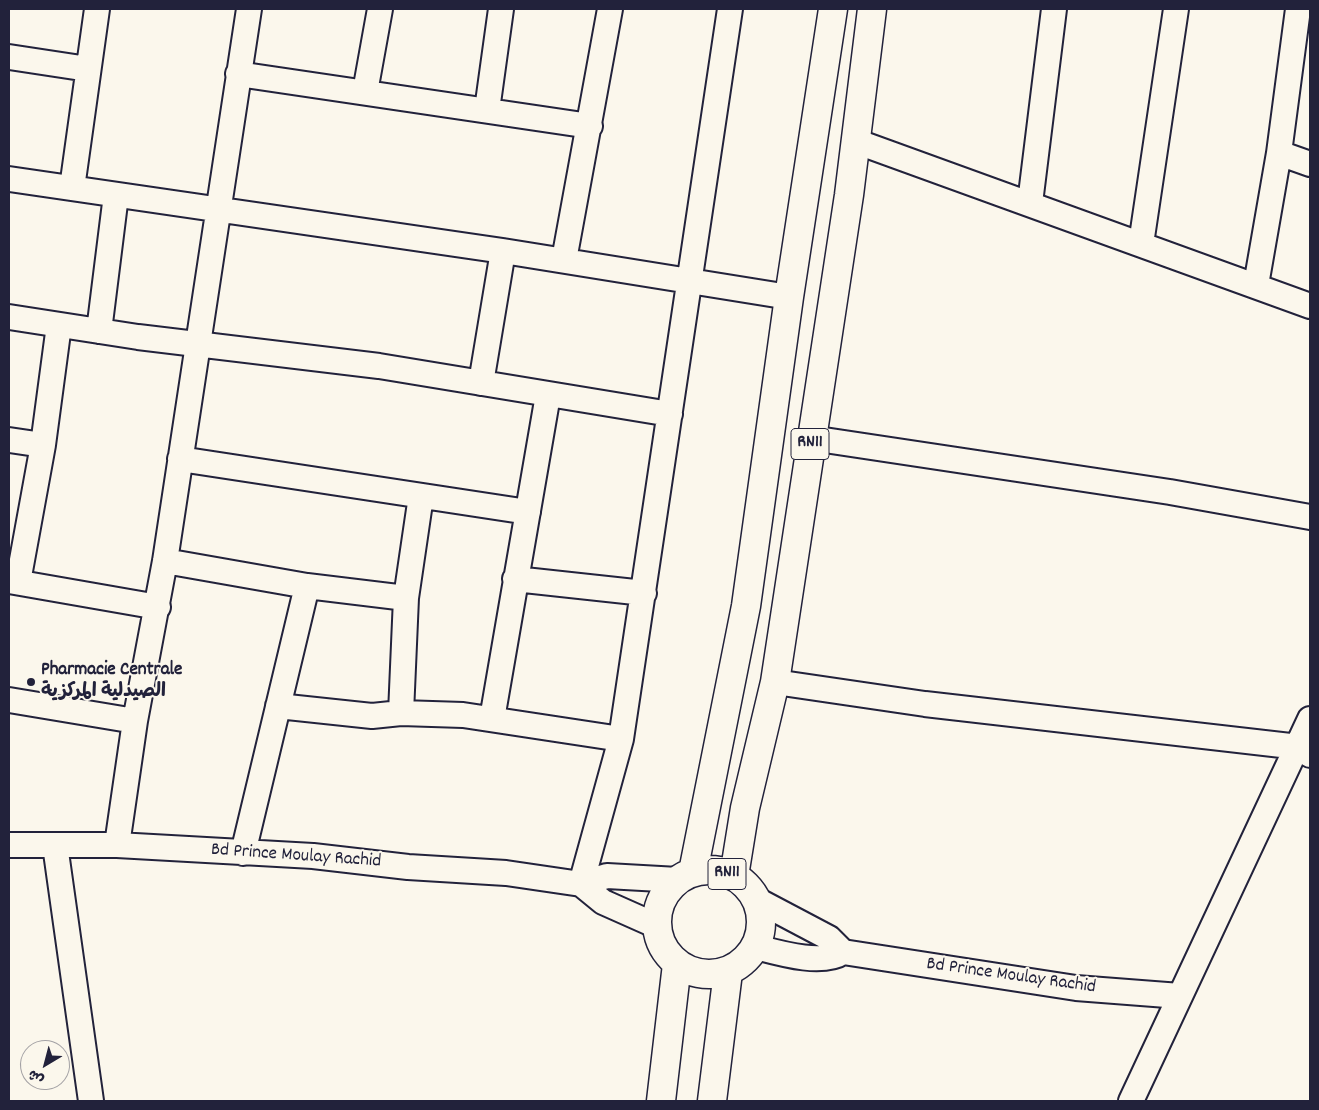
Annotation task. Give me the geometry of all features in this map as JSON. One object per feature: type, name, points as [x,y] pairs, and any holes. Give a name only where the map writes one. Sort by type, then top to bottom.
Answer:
[{"type":"main road","name":"RN11","points":[[728,972],[706,974],[691,971],[678,964],[667,954],[660,941],[657,926],[661,900],[685,876],[746,606],[789,297],[833,9]]},
{"type":"main road","name":"RN11","points":[[734,876],[745,808],[775,682],[849,195],[872,9]]},
{"type":"main road","name":"RN11","points":[[685,876],[714,870],[734,876],[748,887],[757,900],[761,916],[761,932],[756,947]]},
{"type":"main road","points":[[712,1101],[728,972],[741,964],[756,947]]},
{"type":"main road","points":[[661,1101],[678,964]]},
{"type":"street","points":[[72,188],[98,9]]},
{"type":"street","points":[[117,845],[136,721],[158,607],[249,9]]},
{"type":"street","points":[[365,92],[380,9]]},
{"type":"street","points":[[486,110],[501,9]]},
{"type":"street","points":[[564,260],[610,9]]},
{"type":"street","points":[[657,926],[603,902],[581,884],[621,739],[730,9]]},
{"type":"street","points":[[1030,203],[1054,9]]},
{"type":"street","points":[[1141,244],[1176,9]]},
{"type":"street","points":[[1256,285],[1279,153],[1298,9]]},
{"type":"street","points":[[9,57],[88,69]]},
{"type":"street","points":[[238,74],[590,126]]},
{"type":"street","points":[[855,141],[1310,306]]},
{"type":"street","points":[[1279,153],[1310,164]]},
{"type":"street","points":[[9,179],[690,279],[789,297]]},
{"type":"street","points":[[99,331],[116,195]]},
{"type":"street","points":[[481,383],[503,251]]},
{"type":"street","points":[[9,317],[99,331],[379,366],[670,414]]},
{"type":"street","points":[[59,325],[43,445],[13,582],[158,607]]},
{"type":"street","points":[[492,719],[504,659],[515,579],[548,395]]},
{"type":"street","points":[[811,438],[1170,492],[1310,517]]},
{"type":"street","points":[[9,440],[43,445]]},
{"type":"street","points":[[180,458],[528,512]]},
{"type":"street","points":[[401,713],[406,598],[421,496]]},
{"type":"street","points":[[165,561],[307,586],[406,598]]},
{"type":"street","points":[[515,579],[644,593]]},
{"type":"street","points":[[243,853],[307,586]]},
{"type":"street","points":[[775,682],[935,705],[1305,751]]},
{"type":"street","points":[[9,700],[136,721]]},
{"type":"street","points":[[278,706],[355,716],[432,712],[492,719],[621,739]]},
{"type":"street","points":[[1131,1101],[1180,996],[1305,751],[1310,720]]},
{"type":"street","name":"Bd Prince Moulay Rachid","points":[[9,845],[117,845],[313,856],[408,867],[506,873],[581,884],[607,876],[685,876]]},
{"type":"street","points":[[54,845],[91,1101]]},
{"type":"street","points":[[757,900],[828,938],[843,952]]},
{"type":"street","name":"Bd Prince Moulay Rachid","points":[[756,947],[801,957],[829,958],[843,952],[1076,988],[1180,996]]},
{"type":"place","name":"Pharmacie Centrale الصيدلية المركزية","points":[[31,682]]}]
